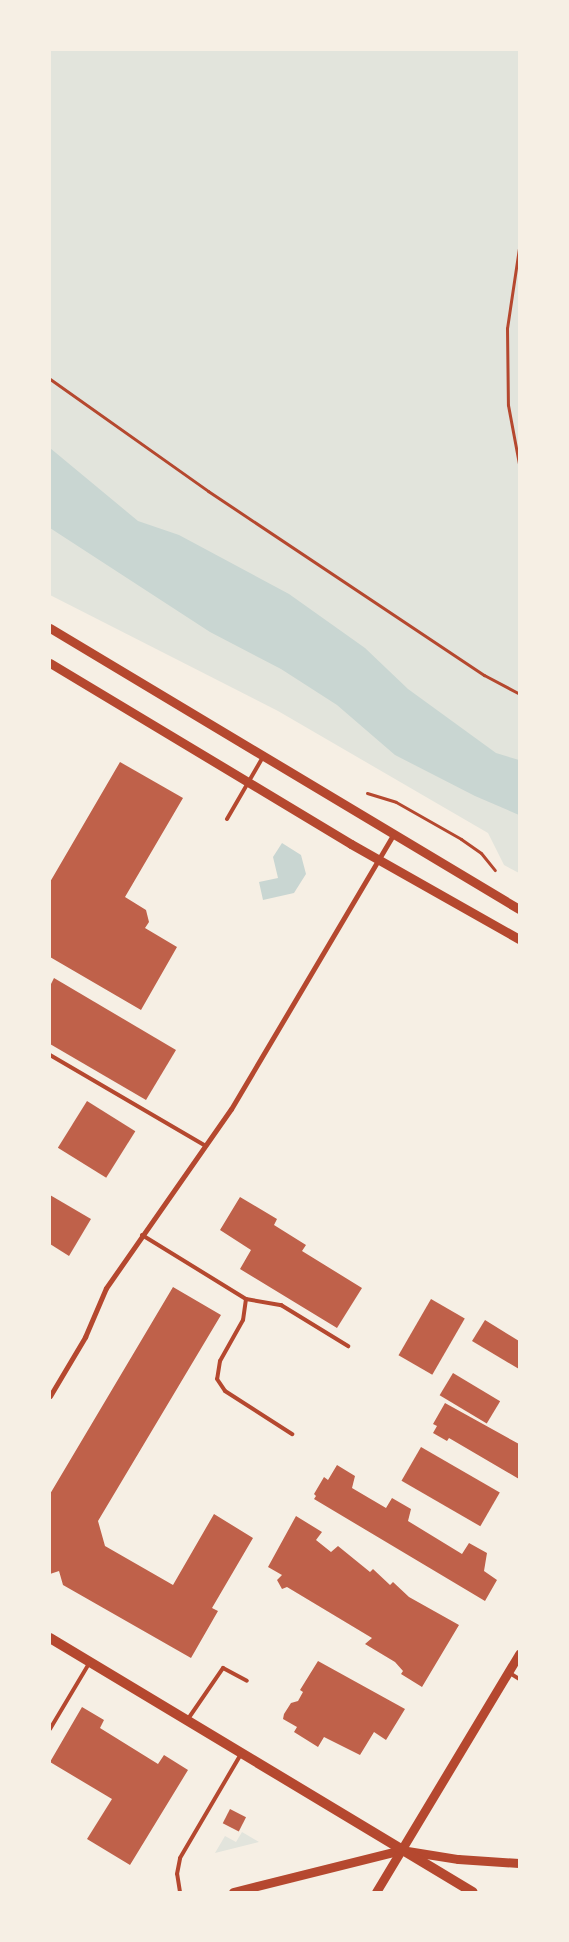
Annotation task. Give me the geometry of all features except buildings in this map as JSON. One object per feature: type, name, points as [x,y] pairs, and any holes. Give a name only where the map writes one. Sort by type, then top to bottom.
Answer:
[{"type":"main road","points":[[50,1638],[472,1892]]},
{"type":"street","points":[[50,628],[519,909]]},
{"type":"street","points":[[50,664],[378,860],[519,939]]},
{"type":"street","points":[[50,1396],[85,1337],[106,1288],[204,1145],[231,1109],[393,834]]},
{"type":"street","points":[[376,1892],[519,1654]]},
{"type":"street","points":[[233,1892],[401,1850],[458,1859],[519,1863]]},
{"type":"lane","points":[[227,819],[263,757]]},
{"type":"lane","points":[[50,1055],[204,1145]]},
{"type":"lane","points":[[142,1235],[246,1299],[281,1306],[348,1346]]},
{"type":"lane","points":[[246,1299],[243,1320],[220,1361],[217,1379],[225,1391],[292,1434]]},
{"type":"lane","points":[[50,1729],[90,1662]]},
{"type":"lane","points":[[186,1721],[224,1668],[247,1681]]},
{"type":"lane","points":[[508,1672],[519,1679]]},
{"type":"lane","points":[[180,1892],[177,1874],[180,1858],[241,1754]]},
{"type":"path","points":[[519,248],[512,283],[507,338],[508,404],[519,464]]},
{"type":"path","points":[[50,379],[208,490],[484,675],[519,694]]},
{"type":"shaded area","points":[[50,50],[519,50],[519,873],[504,865],[488,833],[278,711],[50,595]]},
{"type":"shaded area","points":[[50,448],[138,521],[179,535],[289,594],[365,648],[408,689],[496,753],[519,760],[519,815],[475,796],[395,755],[337,705],[281,669],[210,632],[50,528]]},
{"type":"shaded area","points":[[282,843],[301,855],[306,874],[294,893],[263,900],[259,882],[278,878],[273,857]]},
{"type":"shaded area","points":[[242,1832],[259,1842],[215,1853],[225,1836],[236,1842]]}]
